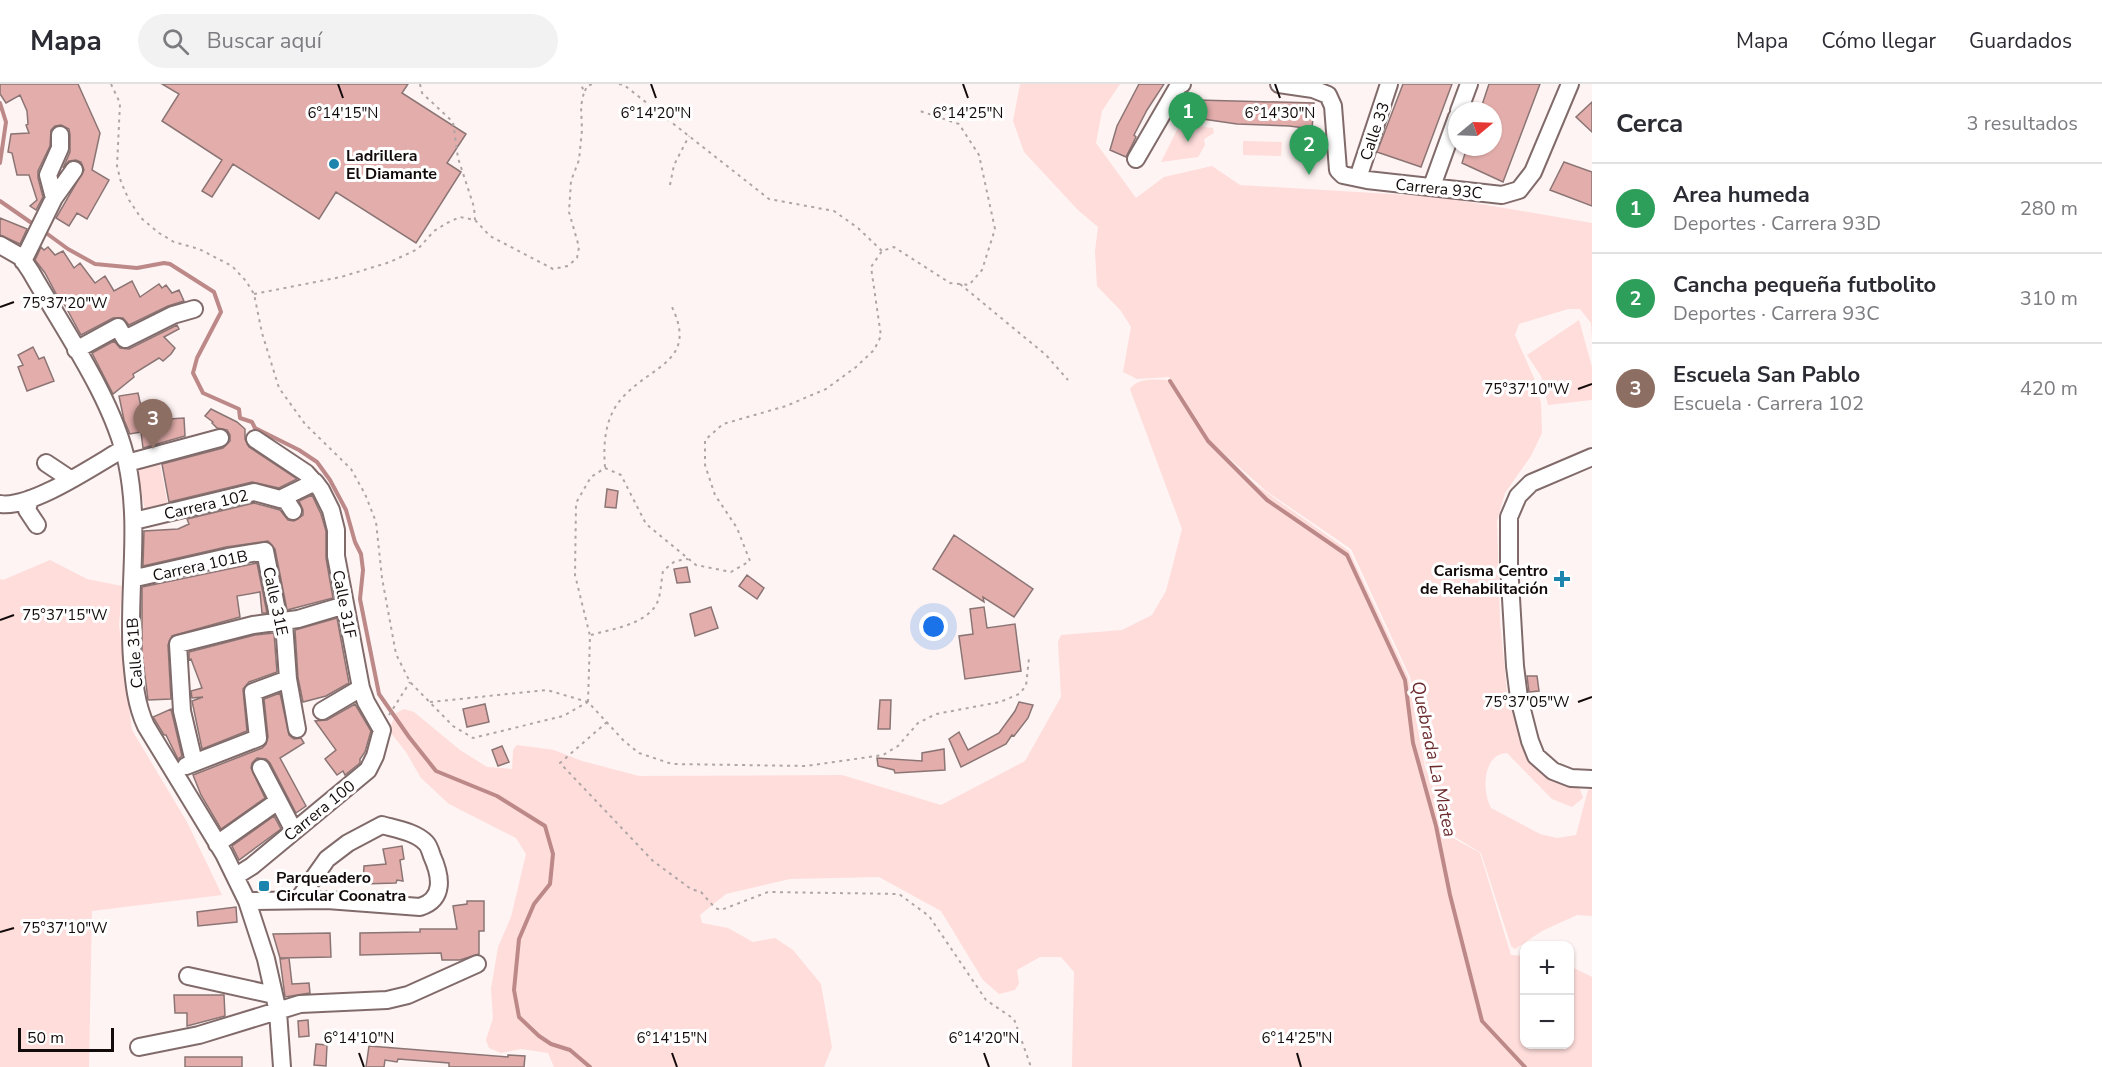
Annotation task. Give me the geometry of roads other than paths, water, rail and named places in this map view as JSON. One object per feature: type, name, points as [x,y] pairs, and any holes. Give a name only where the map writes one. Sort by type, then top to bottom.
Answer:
[{"type":"street","points":[[1136,159],[1179,85],[1182,84]]},
{"type":"street","name":"Carrera 93C","points":[[1278,84],[1313,88],[1328,95],[1333,106],[1338,170],[1343,175],[1502,195],[1519,190],[1533,172],[1569,84]]},
{"type":"street","name":"Calle 33","points":[[1358,178],[1389,84]]},
{"type":"street","points":[[1462,102],[1469,84]]},
{"type":"street","points":[[51,206],[48,175],[60,145],[60,135]]},
{"type":"street","points":[[1432,186],[1448,142]]},
{"type":"street","points":[[23,261],[51,206],[74,170]]},
{"type":"street","name":"Calle 31B","points":[[0,245],[21,257],[106,400],[125,456],[134,521],[130,626],[135,682],[142,717],[236,876],[247,900],[266,959],[278,1012],[282,1067]]},
{"type":"street","points":[[76,350],[118,327],[125,339],[172,315],[194,309]]},
{"type":"street","points":[[0,504],[11,506],[30,499],[125,456],[220,438]]},
{"type":"street","points":[[255,439],[306,473],[313,484],[280,499]]},
{"type":"street","points":[[1592,457],[1531,483],[1518,496],[1509,517],[1509,564],[1518,687],[1530,741],[1536,756],[1553,771],[1570,778],[1592,779]]},
{"type":"street","points":[[46,463],[70,479]]},
{"type":"street","name":"Calle 31F","points":[[313,484],[330,510],[336,530],[336,556],[361,688],[382,730]]},
{"type":"street","name":"Carrera 102","points":[[134,521],[254,492],[280,499]]},
{"type":"street","points":[[30,499],[27,510],[37,525]]},
{"type":"street","points":[[280,499],[286,500],[293,511]]},
{"type":"street","name":"Calle 31E","points":[[260,552],[266,551],[278,616],[282,621],[288,679],[297,729]]},
{"type":"street","name":"Carrera 101B","points":[[140,577],[260,552]]},
{"type":"street","points":[[194,762],[182,711],[177,644],[243,627],[298,619],[345,605]]},
{"type":"street","points":[[173,772],[258,738],[253,693],[288,679]]},
{"type":"street","points":[[181,692],[197,687]]},
{"type":"street","points":[[322,711],[361,688]]},
{"type":"street","name":"Carrera 100","points":[[236,876],[252,866],[368,771],[373,762],[382,730]]},
{"type":"street","points":[[261,768],[294,831]]},
{"type":"street","points":[[217,844],[278,801]]},
{"type":"street","points":[[247,900],[298,900],[420,907],[430,904],[438,894],[440,872],[426,843],[410,834],[382,825],[348,843],[327,859],[298,900]]},
{"type":"street","points":[[139,1047],[199,1035],[300,1004],[387,1000],[408,995],[477,964]]},
{"type":"street","points":[[188,975],[274,995]]},
{"type":"waterway","points":[[0,103],[6,122],[0,163]]},
{"type":"waterway","points":[[0,201],[36,226]]},
{"type":"waterway","points":[[42,230],[68,249],[95,264],[137,268],[170,264],[214,292],[221,312],[197,358],[193,373],[203,393],[239,409],[240,418],[252,422],[255,428],[299,450],[317,462],[330,480],[346,510],[355,542],[361,554],[363,570],[360,599],[379,694],[436,771],[497,796],[545,826],[553,854],[550,884],[534,904],[519,939],[514,990],[519,1017],[539,1036],[551,1044],[570,1050],[590,1067]]},
{"type":"waterway","name":"Quebrada La Matea","points":[[1170,381],[1208,441],[1267,500],[1347,555],[1405,680],[1413,743],[1436,826],[1450,895],[1482,1021],[1525,1067]]},
{"type":"place","name":"Area humeda","points":[[1188,142]]},
{"type":"place","name":"Ladrillera El Diamante","points":[[334,164]]},
{"type":"place","name":"Cancha pequeña futbolito","points":[[1309,175]]},
{"type":"place","name":"Escuela San Pablo","points":[[153,449]]},
{"type":"place","name":"Carisma Centro de Rehabilitación","points":[[1562,579]]},
{"type":"place","name":"Parqueadero Circular Coonatra","points":[[264,886]]}]
